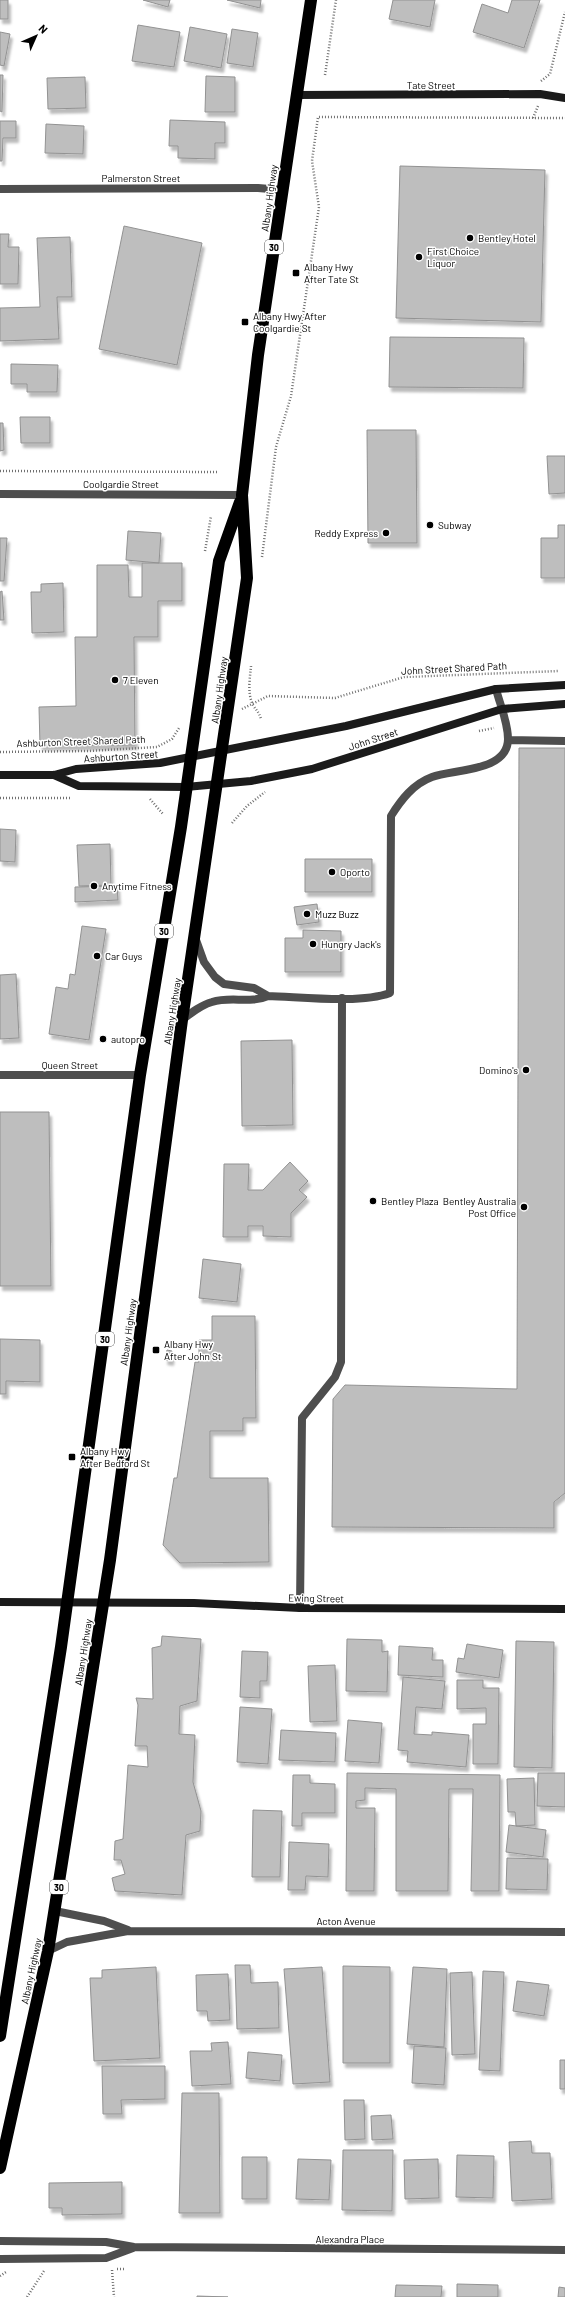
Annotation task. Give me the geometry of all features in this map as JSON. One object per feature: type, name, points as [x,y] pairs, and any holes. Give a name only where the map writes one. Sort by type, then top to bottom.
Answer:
[{"type":"highway","name":"Albany Highway","points":[[0,2168],[48,1951],[103,1603],[182,1020],[247,578],[242,495],[258,356],[310,0]]},
{"type":"highway","name":"Albany Highway","points":[[0,2036],[107,1328],[140,1075],[180,834],[219,561],[242,495]]},
{"type":"street","name":"Tate Street","points":[[296,95],[540,94],[565,98]]},
{"type":"street","name":"Palmerston Street","points":[[0,189],[258,188],[282,190]]},
{"type":"street","name":"Coolgardie Street","points":[[0,494],[242,495]]},
{"type":"street","name":"John Street","points":[[190,758],[346,726],[496,689],[565,685]]},
{"type":"street","points":[[182,1020],[212,1002],[224,1000],[257,1000],[268,996],[342,998],[380,996],[390,993],[391,816],[403,797],[431,778],[491,764],[502,756],[508,740],[502,709],[496,689]]},
{"type":"street","name":"John Street","points":[[186,787],[251,781],[312,769],[502,709],[565,704]]},
{"type":"street","points":[[508,740],[565,741]]},
{"type":"street","name":"Ashburton Street","points":[[0,775],[54,775],[76,769],[156,764],[190,758]]},
{"type":"street","name":"Ashburton Street","points":[[54,775],[79,786],[186,787]]},
{"type":"street","points":[[195,936],[204,962],[215,977],[224,984],[254,988],[268,996]]},
{"type":"street","points":[[300,1608],[302,1418],[334,1377],[341,1362],[342,998]]},
{"type":"street","name":"Queen Street","points":[[0,1075],[140,1075]]},
{"type":"street","name":"Ewing Street","points":[[0,1602],[194,1603],[300,1608],[565,1609]]},
{"type":"street","name":"Acton Avenue","points":[[55,1911],[104,1922],[128,1931]]},
{"type":"street","name":"Acton Avenue","points":[[48,1951],[67,1942],[128,1931],[565,1932]]},
{"type":"street","name":"Alexandra Place","points":[[0,2241],[106,2242],[134,2247],[565,2250]]},
{"type":"street","name":"Alexandra Place","points":[[0,2259],[106,2258],[134,2247]]},
{"type":"path","points":[[325,75],[336,0]]},
{"type":"path","points":[[533,118],[537,110],[541,79],[550,74],[565,12]]},
{"type":"path","points":[[262,562],[276,447],[292,396],[319,207],[312,161],[318,116],[565,118]]},
{"type":"path","points":[[0,471],[217,472]]},
{"type":"path","points":[[251,662],[250,693],[253,704],[259,712],[261,719]]},
{"type":"path","name":"John Street Shared Path","points":[[253,704],[268,696],[335,698],[404,677],[565,670]]},
{"type":"path","name":"Ashburton Street Shared Path","points":[[0,752],[88,751],[163,745],[172,739],[180,725]]},
{"type":"path","points":[[27,2297],[31,2288],[46,2269]]},
{"type":"path","points":[[112,2269],[114,2297]]},
{"type":"building","points":[[0,0],[8,0],[8,19],[0,19]]},
{"type":"building","points":[[143,0],[170,0],[168,7]]},
{"type":"building","points":[[227,0],[261,0],[260,8]]},
{"type":"building","points":[[393,0],[435,0],[430,27],[389,19]]},
{"type":"building","points":[[512,0],[540,0],[524,48],[473,32],[482,4],[508,13]]},
{"type":"building","points":[[138,25],[180,32],[174,67],[132,61]]},
{"type":"building","points":[[190,27],[227,34],[221,68],[184,61]]},
{"type":"building","points":[[232,29],[258,33],[253,67],[227,63]]},
{"type":"building","points":[[0,32],[10,34],[4,66],[0,65]]},
{"type":"building","points":[[0,75],[3,75],[2,112],[0,111]]},
{"type":"building","points":[[206,76],[235,77],[235,112],[205,112]]},
{"type":"building","points":[[85,77],[86,108],[48,109],[47,78]]},
{"type":"building","points":[[170,120],[225,122],[225,143],[215,143],[215,159],[178,158],[178,146],[169,146]]},
{"type":"building","points":[[0,121],[16,121],[16,138],[3,138],[2,161],[0,161]]},
{"type":"building","points":[[46,124],[84,126],[83,154],[45,153]]},
{"type":"building","points":[[400,166],[545,170],[541,322],[396,318]]},
{"type":"building","points":[[124,226],[202,243],[177,365],[99,349]]},
{"type":"building","points":[[0,234],[9,234],[8,247],[19,247],[18,284],[0,284]]},
{"type":"building","points":[[70,237],[72,297],[57,297],[59,339],[0,341],[0,308],[40,307],[37,238]]},
{"type":"building","points":[[390,337],[524,338],[523,388],[389,387]]},
{"type":"building","points":[[11,364],[58,365],[57,392],[27,392],[27,384],[11,384]]},
{"type":"building","points":[[20,417],[50,417],[50,443],[21,443]]},
{"type":"building","points":[[0,423],[3,423],[4,450],[0,451]]},
{"type":"building","points":[[367,430],[416,430],[417,543],[368,543]]},
{"type":"building","points":[[547,456],[565,456],[565,493],[549,494]]},
{"type":"building","points":[[558,525],[565,525],[565,578],[541,578],[541,538],[558,538]]},
{"type":"building","points":[[128,531],[161,533],[159,563],[126,560]]},
{"type":"building","points":[[0,538],[7,538],[4,581],[0,581]]},
{"type":"building","points":[[142,563],[182,563],[182,601],[158,601],[158,637],[134,637],[135,745],[40,746],[39,707],[76,706],[75,637],[97,637],[97,565],[128,565],[129,597],[142,597]]},
{"type":"building","points":[[63,583],[64,632],[32,633],[31,592],[41,592],[41,584]]},
{"type":"building","points":[[2,591],[4,620],[0,620],[0,592]]},
{"type":"building","points":[[519,748],[565,748],[565,1493],[554,1502],[554,1528],[332,1527],[333,1399],[345,1385],[517,1389]]},
{"type":"building","points":[[0,829],[16,830],[15,862],[0,861]]},
{"type":"building","points":[[110,844],[111,885],[79,886],[77,845]]},
{"type":"building","points":[[305,859],[372,859],[372,892],[305,892]]},
{"type":"building","points":[[117,886],[118,900],[75,902],[75,887]]},
{"type":"building","name":"Muzz Buzz","points":[[317,904],[319,922],[297,925],[294,907]]},
{"type":"building","points":[[82,926],[106,929],[89,1040],[49,1034],[56,987],[68,989],[70,974],[75,975]]},
{"type":"building","points":[[303,930],[341,931],[341,972],[285,972],[285,938],[303,938]]},
{"type":"building","points":[[16,974],[19,1038],[0,1039],[0,975]]},
{"type":"building","points":[[292,1040],[293,1125],[242,1126],[241,1041]]},
{"type":"building","points":[[0,1112],[49,1112],[51,1286],[0,1286]]},
{"type":"building","points":[[290,1162],[308,1181],[299,1190],[307,1197],[291,1213],[291,1237],[263,1236],[263,1226],[248,1226],[248,1237],[223,1237],[224,1164],[249,1164],[248,1190],[263,1190]]},
{"type":"building","points":[[203,1259],[241,1264],[237,1302],[199,1298]]},
{"type":"building","points":[[212,1316],[255,1316],[256,1418],[243,1418],[243,1431],[210,1431],[210,1478],[268,1478],[269,1562],[180,1563],[163,1545],[174,1478],[177,1478],[195,1362],[199,1362],[199,1340],[212,1340]]},
{"type":"building","points":[[0,1339],[40,1340],[40,1382],[6,1381],[6,1394],[0,1394]]},
{"type":"building","points":[[167,1350],[172,1351],[171,1361],[165,1360]]},
{"type":"building","points":[[162,1636],[201,1639],[197,1701],[180,1706],[179,1734],[195,1735],[193,1782],[201,1811],[200,1831],[186,1835],[182,1895],[115,1891],[112,1878],[125,1874],[121,1860],[114,1860],[115,1841],[123,1839],[128,1765],[148,1767],[147,1746],[135,1746],[138,1705],[136,1698],[153,1699],[152,1648],[161,1646]]},
{"type":"building","points":[[347,1639],[382,1640],[382,1652],[388,1651],[387,1692],[346,1691]]},
{"type":"building","points":[[516,1641],[554,1642],[552,1768],[514,1767]]},
{"type":"building","points":[[467,1644],[503,1650],[499,1678],[456,1672],[458,1658],[464,1659]]},
{"type":"building","points":[[399,1646],[433,1648],[432,1660],[443,1660],[443,1677],[398,1675]]},
{"type":"building","points":[[242,1651],[268,1652],[267,1681],[260,1681],[260,1698],[240,1697]]},
{"type":"building","points":[[335,1665],[337,1721],[310,1722],[308,1666]]},
{"type":"building","points":[[403,1677],[445,1681],[442,1709],[416,1707],[414,1734],[432,1735],[432,1732],[469,1735],[466,1767],[407,1762],[408,1751],[398,1750]]},
{"type":"building","points":[[457,1680],[483,1680],[483,1688],[499,1688],[498,1764],[473,1764],[473,1724],[486,1724],[486,1708],[457,1709]]},
{"type":"building","points":[[240,1707],[272,1709],[268,1764],[237,1762]]},
{"type":"building","points":[[348,1720],[382,1723],[379,1763],[345,1761]]},
{"type":"building","points":[[281,1730],[336,1733],[335,1762],[279,1760]]},
{"type":"building","points":[[347,1773],[500,1775],[499,1891],[471,1891],[473,1789],[449,1789],[448,1891],[396,1891],[396,1789],[365,1788],[365,1800],[356,1801],[356,1808],[375,1808],[374,1891],[346,1891]]},
{"type":"building","points":[[538,1773],[565,1773],[565,1807],[537,1806]]},
{"type":"building","points":[[293,1775],[310,1775],[310,1783],[335,1784],[335,1813],[302,1813],[302,1826],[292,1826]]},
{"type":"building","points":[[534,1778],[535,1825],[516,1826],[515,1812],[508,1812],[507,1779]]},
{"type":"building","points":[[253,1810],[282,1811],[280,1877],[252,1877]]},
{"type":"building","points":[[509,1825],[546,1830],[543,1857],[506,1852]]},
{"type":"building","points":[[289,1842],[329,1844],[328,1877],[306,1876],[305,1890],[288,1890]]},
{"type":"building","points":[[507,1858],[548,1859],[547,1890],[506,1889]]},
{"type":"building","points":[[235,1965],[250,1965],[251,1983],[278,1982],[279,2028],[237,2029]]},
{"type":"building","points":[[343,1966],[390,1967],[390,2063],[343,2063]]},
{"type":"building","points":[[156,1967],[160,2058],[94,2061],[90,1978],[102,1978],[102,1970]]},
{"type":"building","points":[[322,1967],[330,2082],[293,2084],[284,1969]]},
{"type":"building","points":[[413,1967],[447,1969],[444,2047],[407,2044]]},
{"type":"building","points":[[483,1971],[504,1972],[500,2071],[479,2070]]},
{"type":"building","points":[[472,1972],[475,2054],[452,2055],[450,1973]]},
{"type":"building","points":[[228,1974],[230,2020],[208,2021],[207,2011],[197,2011],[196,1975]]},
{"type":"building","points":[[517,1981],[549,1985],[544,2016],[513,2011]]},
{"type":"building","points":[[228,2042],[231,2084],[192,2086],[190,2051],[212,2051],[211,2043]]},
{"type":"building","points":[[414,2046],[446,2048],[444,2085],[412,2083]]},
{"type":"building","points":[[248,2052],[282,2055],[280,2081],[246,2078]]},
{"type":"building","points":[[560,2060],[565,2060],[565,2089],[560,2089]]},
{"type":"building","points":[[102,2066],[165,2066],[165,2099],[121,2100],[122,2114],[103,2114]]},
{"type":"building","points":[[182,2093],[219,2093],[220,2213],[179,2213]]},
{"type":"building","points":[[344,2100],[364,2100],[365,2139],[345,2140]]},
{"type":"building","points":[[391,2115],[393,2139],[372,2140],[371,2116]]},
{"type":"building","points":[[531,2141],[532,2153],[550,2153],[552,2199],[512,2201],[509,2142]]},
{"type":"building","points":[[343,2150],[393,2150],[392,2211],[342,2210]]},
{"type":"building","points":[[457,2155],[494,2156],[493,2198],[456,2197]]},
{"type":"building","points":[[242,2157],[267,2157],[267,2199],[242,2199]]},
{"type":"building","points":[[298,2159],[331,2160],[329,2200],[296,2199]]},
{"type":"building","points":[[438,2159],[439,2198],[405,2199],[404,2160]]},
{"type":"building","points":[[122,2182],[122,2214],[62,2215],[62,2208],[49,2208],[49,2183]]},
{"type":"building","points":[[457,2284],[498,2285],[498,2297],[457,2297]]},
{"type":"building","points":[[396,2285],[442,2286],[441,2297],[395,2297]]},
{"type":"building","points":[[559,2287],[565,2288],[565,2297],[558,2297]]},
{"type":"building","points":[[197,2296],[228,2297],[197,2297]]},
{"type":"place","name":"Bentley Hotel","points":[[470,238]]},
{"type":"place","name":"First Choice Liquor","points":[[419,257]]},
{"type":"place","name":"Albany Hwy After Tate St","points":[[296,273]]},
{"type":"place","name":"Albany Hwy After Coolgardie St","points":[[245,322]]},
{"type":"place","name":"Subway","points":[[430,525]]},
{"type":"place","name":"Reddy Express","points":[[386,533]]},
{"type":"place","name":"7 Eleven","points":[[115,680]]},
{"type":"place","name":"Oporto","points":[[332,872]]},
{"type":"place","name":"Anytime Fitness","points":[[94,886]]},
{"type":"place","name":"Muzz Buzz","points":[[307,914]]},
{"type":"place","name":"Hungry Jack's","points":[[313,944]]},
{"type":"place","name":"Car Guys","points":[[97,956]]},
{"type":"place","name":"autopro","points":[[103,1039]]},
{"type":"place","name":"Domino's","points":[[526,1070]]},
{"type":"place","name":"Bentley Plaza","points":[[373,1201]]},
{"type":"place","name":"Bentley Australia Post Office","points":[[524,1207]]},
{"type":"place","name":"Albany Hwy After John St","points":[[156,1350]]},
{"type":"place","name":"Albany Hwy After Bedford St","points":[[72,1457]]}]
